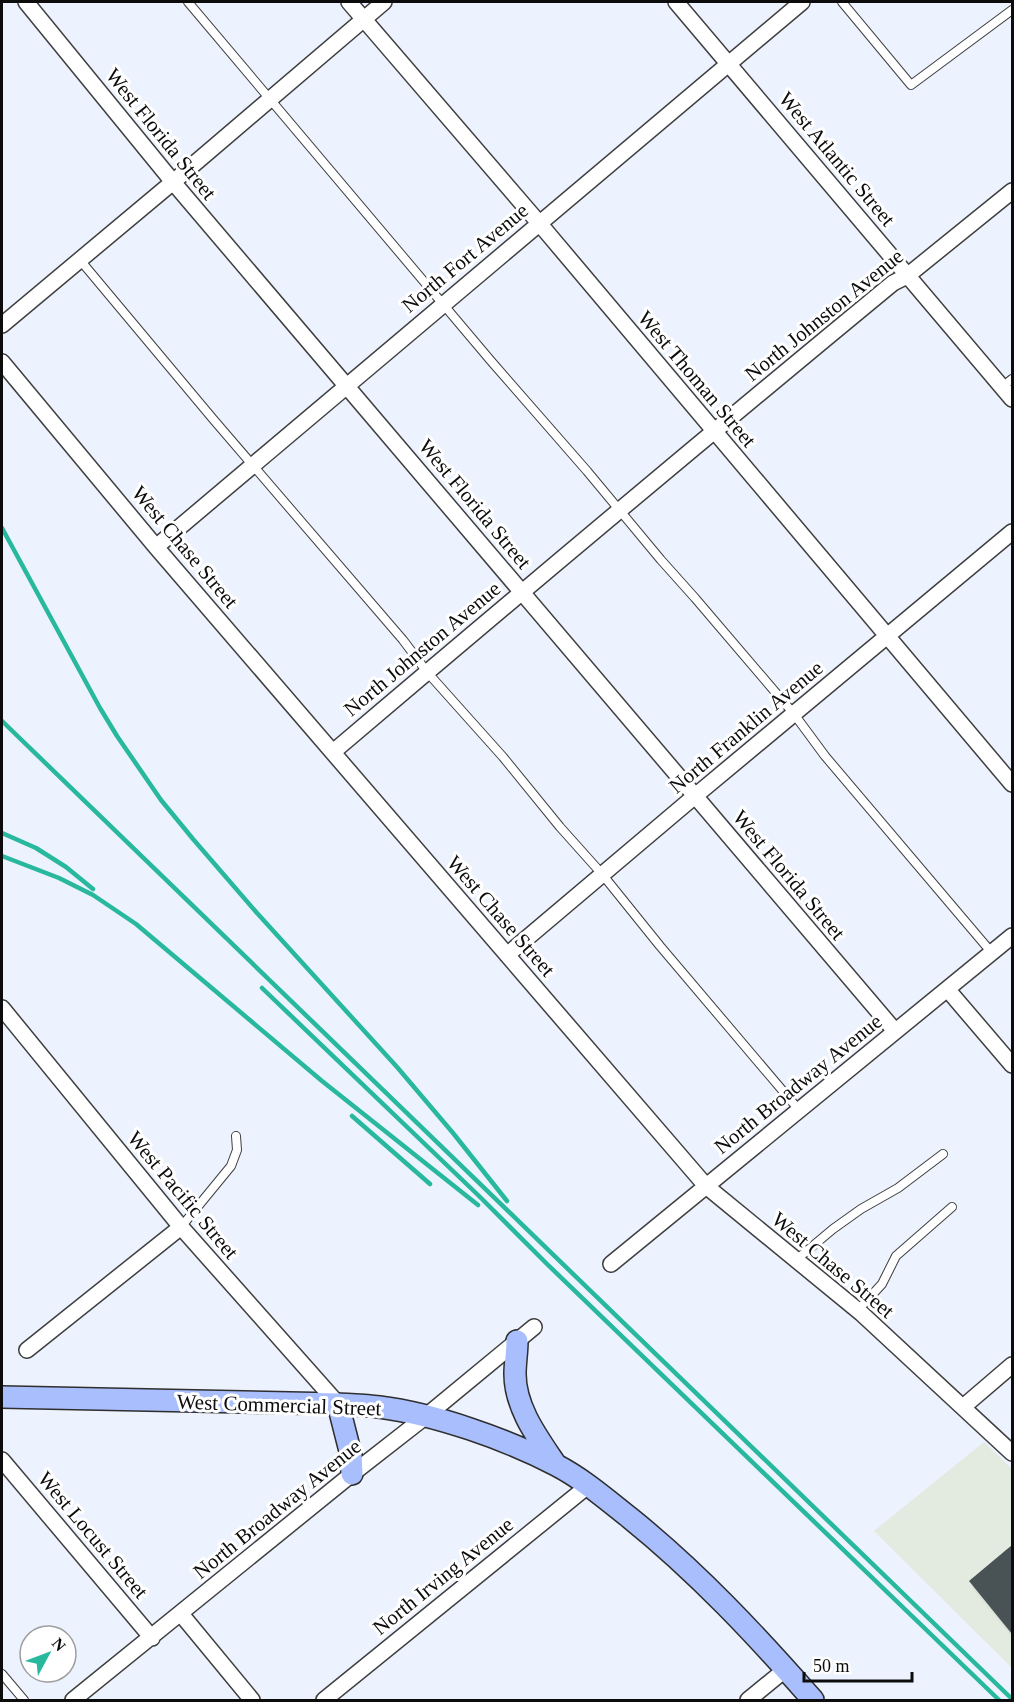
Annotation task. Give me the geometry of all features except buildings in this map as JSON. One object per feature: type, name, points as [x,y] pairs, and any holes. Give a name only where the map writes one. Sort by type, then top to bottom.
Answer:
[{"type":"street","name":"West Florida Street","points":[[27,2],[172,183],[895,1031]]},
{"type":"street","name":"West Thoman Street","points":[[349,2],[539,223],[1012,784]]},
{"type":"street","points":[[2,325],[384,2]]},
{"type":"street","name":"West Atlantic Street","points":[[676,2],[907,276],[1009,388]]},
{"type":"street","name":"North Fort Avenue","points":[[156,547],[802,2]]},
{"type":"street","name":"North Johnston Avenue","points":[[333,752],[522,591],[893,283],[907,276],[1012,191]]},
{"type":"street","name":"West Chase Street","points":[[2,363],[156,547],[706,1186],[857,1311],[1012,1453]]},
{"type":"street","name":"North Franklin Avenue","points":[[507,955],[1012,532]]},
{"type":"street","name":"North Broadway Avenue","points":[[611,1264],[1012,936]]},
{"type":"street","points":[[948,990],[1012,1065]]},
{"type":"street","name":"West Pacific Street","points":[[2,1008],[181,1227],[338,1404]]},
{"type":"street","points":[[27,1350],[181,1227]]},
{"type":"street","name":"North Broadway Avenue","points":[[74,1701],[534,1327]]},
{"type":"street","points":[[517,1341],[515,1376],[521,1405],[535,1434],[556,1465]]},
{"type":"street","points":[[963,1407],[1012,1365]]},
{"type":"street","name":"West Commercial Street","points":[[2,1397],[338,1404],[380,1407],[465,1427],[556,1465],[588,1485],[659,1541],[715,1593],[786,1669],[807,1698]]},
{"type":"street","points":[[338,1404],[351,1455],[352,1474]]},
{"type":"street","name":"West Locust Street","points":[[2,1460],[152,1638]]},
{"type":"street","name":"North Irving Avenue","points":[[324,1701],[588,1485]]},
{"type":"street","points":[[181,1614],[252,1701]]},
{"type":"street","points":[[753,1699],[786,1669]]},
{"type":"lane","points":[[188,2],[794,714],[825,756],[992,953]]},
{"type":"lane","points":[[842,2],[911,85],[1012,10]]},
{"type":"lane","points":[[80,260],[403,640],[427,672],[602,874],[799,1110]]},
{"type":"lane","points":[[181,1227],[231,1166],[237,1150],[236,1136]]},
{"type":"lane","points":[[795,1260],[842,1222],[897,1188],[943,1154]]},
{"type":"lane","points":[[857,1311],[882,1284],[896,1257],[952,1207]]},
{"type":"lane","points":[[2,1674],[24,1701]]},
{"type":"shaded area","points":[[984,1442],[1012,1469],[1012,1668],[874,1531]]},
{"type":"railway","points":[[2,528],[100,708],[161,800],[257,913],[397,1067],[507,1201]]},
{"type":"railway","points":[[2,721],[1012,1699]]},
{"type":"railway","points":[[2,833],[36,848],[66,867],[93,889]]},
{"type":"railway","points":[[2,856],[59,878],[93,895],[136,924],[322,1081],[478,1205]]},
{"type":"railway","points":[[262,988],[999,1700]]},
{"type":"railway","points":[[352,1116],[430,1184]]}]
